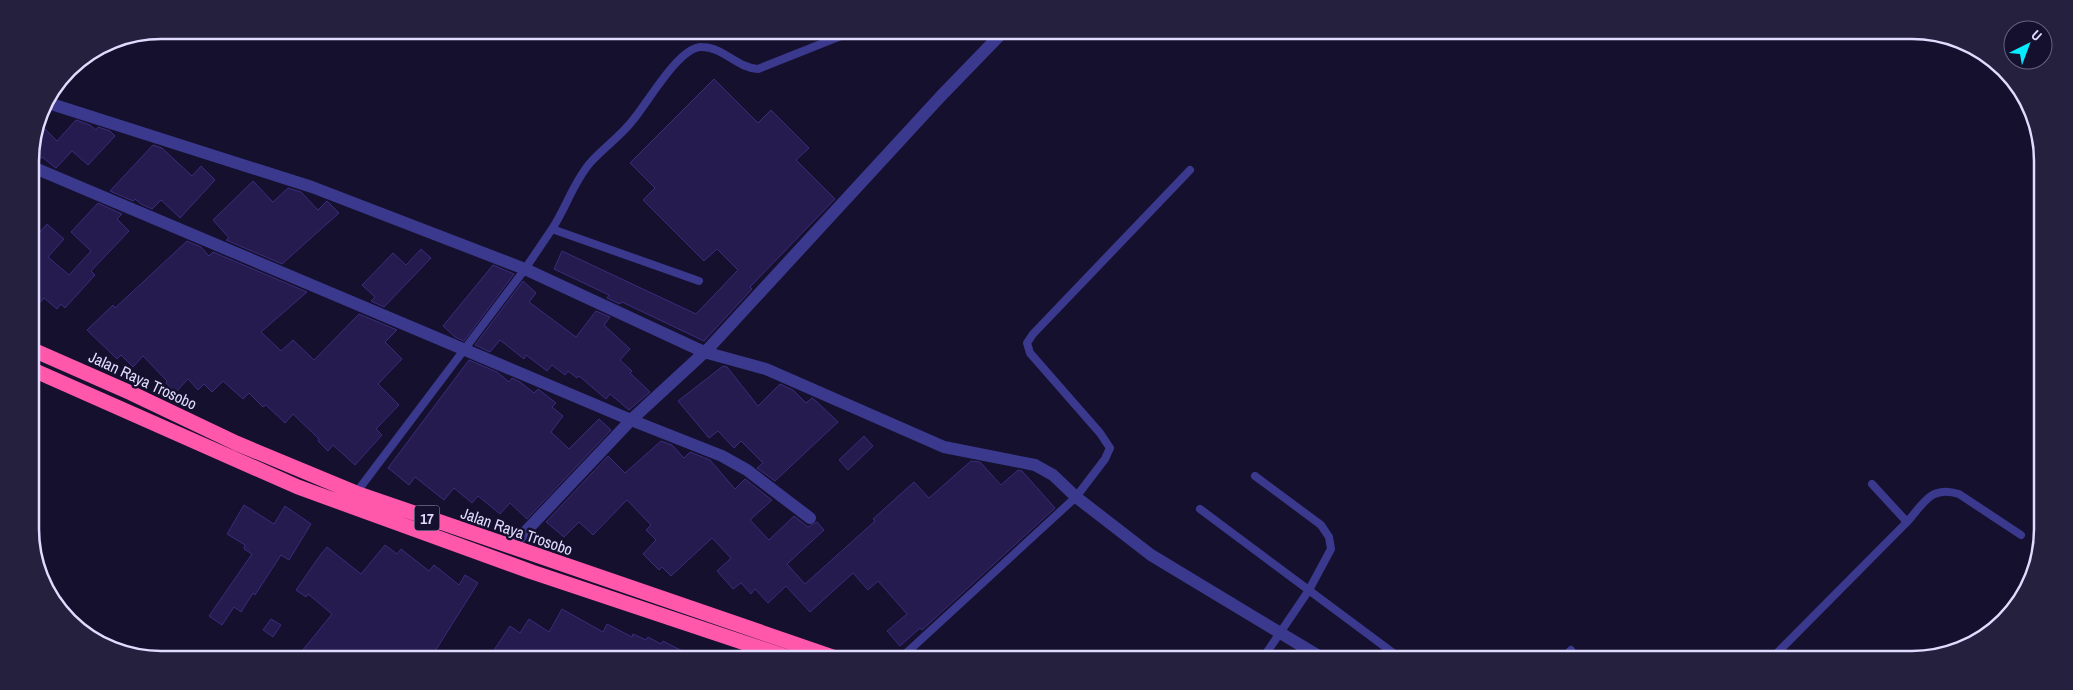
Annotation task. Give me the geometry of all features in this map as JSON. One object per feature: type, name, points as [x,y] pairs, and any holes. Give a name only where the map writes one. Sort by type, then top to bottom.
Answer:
[{"type":"highway","name":"Jalan Raya Trosobo","points":[[39,353],[131,393],[236,443],[356,493],[815,651]]},
{"type":"highway","name":"Jalan Raya Trosobo","points":[[39,372],[298,487],[486,556],[769,651]]},
{"type":"highway","points":[[486,556],[504,545]]},
{"type":"street","points":[[504,545],[630,420],[710,346],[941,96],[997,39]]},
{"type":"street","points":[[52,104],[312,187],[526,267],[944,447],[1035,465],[1054,475],[1079,494],[1151,555],[1311,651]]},
{"type":"street","points":[[39,170],[465,348],[630,420],[722,456],[747,470],[810,518]]},
{"type":"lane","points":[[356,493],[535,255],[552,229],[570,192],[589,163],[633,121],[665,75],[692,48],[701,46],[717,50],[750,69],[758,69],[833,39]]},
{"type":"lane","points":[[909,651],[1079,494],[1106,459],[1110,448],[1100,433],[1030,353],[1027,343],[1033,334],[1190,170]]},
{"type":"lane","points":[[552,229],[699,281]]},
{"type":"lane","points":[[1255,476],[1321,525],[1329,537],[1332,549],[1309,590],[1267,651]]},
{"type":"lane","points":[[1872,484],[1907,522]]},
{"type":"lane","points":[[1779,651],[1907,522],[1928,498],[1939,491],[1959,494],[2020,535]]},
{"type":"lane","points":[[1200,509],[1391,651]]},
{"type":"building","points":[[714,79],[758,123],[771,110],[809,148],[796,160],[835,199],[750,287],[752,289],[704,341],[622,302],[620,304],[607,298],[609,295],[554,269],[562,251],[696,314],[738,270],[717,249],[704,261],[643,200],[655,188],[630,163]]},
{"type":"building","points":[[76,120],[90,125],[96,130],[98,127],[110,131],[115,136],[88,165],[72,151],[56,168],[42,157],[39,160],[39,153],[41,137],[45,129],[57,141]]},
{"type":"building","points":[[153,145],[162,148],[192,176],[201,166],[215,180],[180,218],[161,200],[152,209],[135,199],[133,201],[110,191]]},
{"type":"building","points":[[253,181],[273,202],[288,188],[301,192],[318,210],[327,201],[339,213],[282,264],[226,240],[229,238],[213,220]]},
{"type":"building","points":[[98,203],[122,214],[117,219],[129,231],[91,271],[95,275],[65,308],[61,304],[57,309],[44,298],[39,303],[39,233],[47,224],[64,239],[48,257],[69,275],[91,251],[71,232]]},
{"type":"building","points":[[187,241],[201,247],[209,256],[213,252],[307,292],[261,332],[281,351],[293,340],[314,360],[359,314],[397,330],[385,342],[402,359],[378,384],[399,405],[376,429],[382,435],[355,465],[333,445],[328,451],[318,441],[319,439],[293,414],[285,423],[266,405],[263,407],[249,393],[243,399],[223,381],[212,392],[204,384],[198,390],[188,379],[175,393],[166,383],[167,381],[143,356],[133,367],[121,355],[117,359],[87,330],[113,305],[115,308]]},
{"type":"building","points":[[421,249],[431,258],[384,307],[371,301],[375,297],[362,285],[393,253],[406,265]]},
{"type":"building","points":[[493,265],[514,274],[464,341],[455,337],[443,326]]},
{"type":"building","points":[[523,281],[536,293],[529,302],[576,337],[596,311],[610,317],[604,325],[630,349],[620,360],[632,371],[630,373],[650,392],[629,410],[610,394],[606,399],[579,376],[577,378],[568,371],[565,375],[552,365],[547,371],[526,355],[524,359],[500,340],[490,352],[475,345]]},
{"type":"building","points":[[469,360],[497,372],[509,382],[512,378],[520,382],[534,393],[538,389],[556,403],[552,407],[563,416],[551,432],[569,449],[599,419],[611,430],[527,519],[510,503],[500,514],[478,496],[472,503],[454,488],[444,500],[415,477],[409,485],[388,468]]},
{"type":"building","points":[[723,366],[727,367],[758,406],[780,384],[793,390],[806,403],[812,398],[838,422],[775,481],[757,468],[763,463],[741,441],[734,448],[718,431],[709,438],[678,401]]},
{"type":"building","points":[[864,436],[873,446],[848,470],[839,460]]},
{"type":"building","points":[[661,441],[672,445],[684,458],[690,452],[710,460],[735,489],[745,479],[772,500],[750,520],[769,540],[794,516],[808,527],[817,522],[824,530],[787,564],[805,584],[875,521],[873,519],[914,482],[929,498],[971,461],[980,462],[1001,485],[1018,470],[1022,471],[1055,508],[922,630],[920,628],[900,646],[887,631],[907,614],[878,581],[868,590],[853,573],[810,612],[786,586],[768,603],[755,589],[751,594],[741,583],[733,589],[717,571],[731,558],[712,538],[671,576],[662,567],[659,570],[643,554],[656,540],[646,530],[651,525],[627,500],[593,535],[579,522],[564,537],[546,522],[608,456],[625,473]]},
{"type":"building","points":[[244,505],[274,524],[285,506],[311,524],[289,560],[281,555],[255,595],[253,593],[241,612],[234,607],[222,625],[209,616],[252,554],[244,549],[245,545],[227,534]]},
{"type":"building","points":[[385,545],[397,554],[401,549],[429,571],[434,565],[459,585],[465,575],[478,583],[435,651],[302,651],[332,614],[308,594],[306,597],[296,590],[321,554],[327,547],[361,574]]},
{"type":"building","points":[[562,609],[603,632],[607,624],[632,637],[633,634],[646,640],[648,637],[661,644],[663,641],[682,651],[493,651],[510,626],[520,633],[529,619],[549,632]]},
{"type":"building","points":[[271,619],[281,625],[273,637],[263,630]]}]
